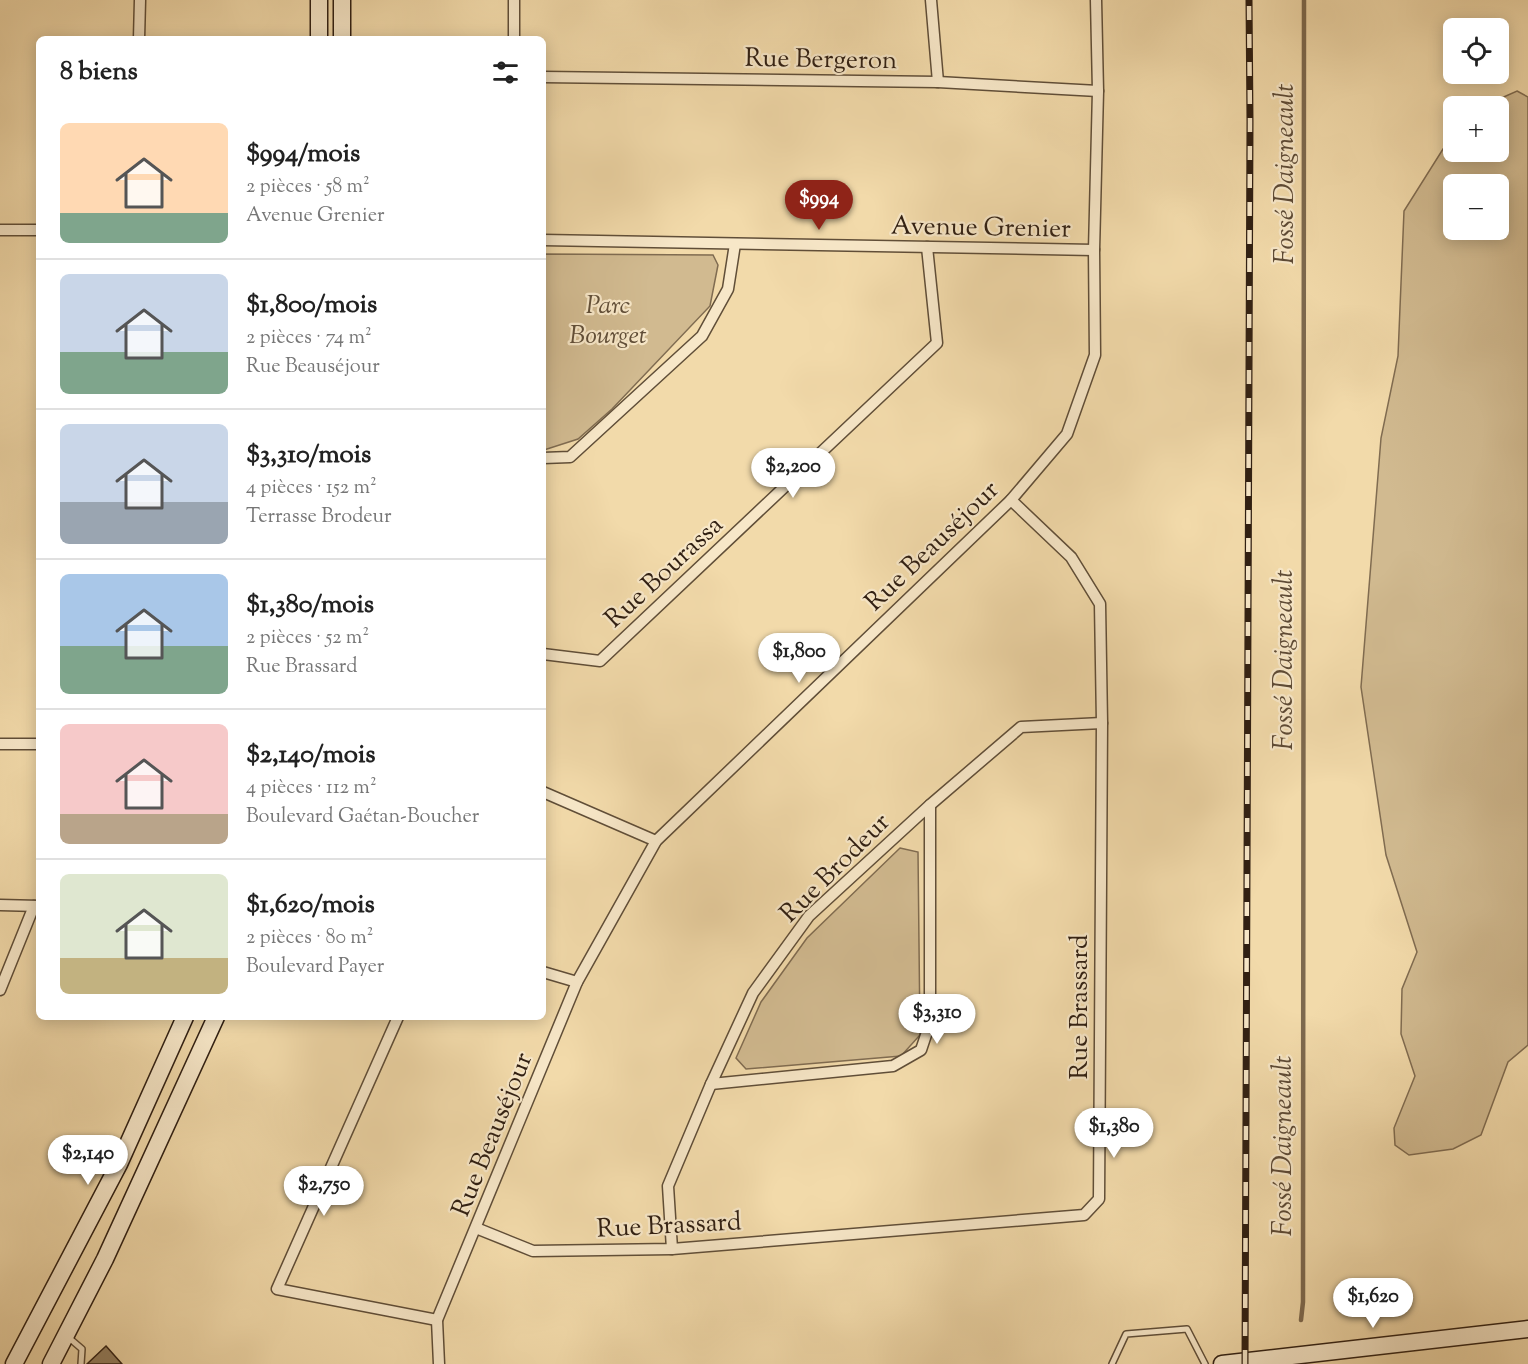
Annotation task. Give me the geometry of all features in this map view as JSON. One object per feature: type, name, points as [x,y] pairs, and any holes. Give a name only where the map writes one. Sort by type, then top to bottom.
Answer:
[{"type":"main road","points":[[319,36],[320,0]]},
{"type":"main road","points":[[342,0],[342,36]]},
{"type":"main road","points":[[14,1364],[119,1164],[184,1020]]},
{"type":"main road","points":[[51,1364],[105,1259],[215,1020]]},
{"type":"main road","points":[[1222,1364],[1528,1329]]},
{"type":"street","points":[[139,36],[140,0]]},
{"type":"street","points":[[514,0],[514,36]]},
{"type":"street","points":[[931,0],[938,82]]},
{"type":"street","name":"Rue Beauséjour","points":[[439,1364],[437,1320],[578,982],[656,841],[1011,500],[1067,434],[1095,354],[1098,91],[1096,0]]},
{"type":"street","name":"Rue Bergeron","points":[[546,77],[938,82],[1098,91]]},
{"type":"street","points":[[0,230],[36,230]]},
{"type":"street","name":"Avenue Grenier","points":[[546,240],[1095,250]]},
{"type":"street","points":[[546,458],[570,457],[702,336],[728,289],[735,244]]},
{"type":"street","name":"Rue Bourassa","points":[[546,654],[600,660],[937,343],[927,247]]},
{"type":"street","name":"Rue Brassard","points":[[476,1228],[533,1251],[672,1249],[1084,1215],[1100,1199],[1102,723],[1100,604],[1071,557],[1011,500]]},
{"type":"street","name":"Rue Brodeur","points":[[672,1249],[668,1186],[753,993],[809,916],[930,805],[1021,727],[1102,723]]},
{"type":"street","points":[[0,744],[36,744]]},
{"type":"street","points":[[546,793],[656,841]]},
{"type":"street","points":[[711,1084],[893,1066],[921,1050],[930,1023],[930,805]]},
{"type":"street","points":[[0,905],[36,906]]},
{"type":"street","points":[[0,990],[36,908]]},
{"type":"street","points":[[546,973],[578,982]]},
{"type":"street","points":[[397,1020],[277,1289],[437,1320]]},
{"type":"lane","points":[[1112,1364],[1126,1334],[1187,1329],[1204,1364]]},
{"type":"lane","points":[[66,1335],[82,1349],[80,1364]]},
{"type":"green space","points":[[1517,91],[1528,97],[1528,1045],[1508,1062],[1481,1135],[1453,1149],[1409,1155],[1395,1145],[1394,1128],[1415,1076],[1401,1034],[1402,989],[1417,952],[1386,855],[1361,687],[1381,438],[1398,356],[1404,211],[1443,149],[1443,162],[1509,162],[1509,96],[1506,96]]},
{"type":"green space","name":"Parc Bourget","points":[[546,254],[713,255],[718,265],[710,306],[612,409],[578,439],[546,449]]},
{"type":"green space","points":[[900,848],[918,852],[920,1035],[901,1056],[746,1069],[736,1058],[761,1002],[807,938]]},
{"type":"building","points":[[106,1346],[122,1364],[87,1364]]},
{"type":"waterway","name":"Fossé Daigneault","points":[[1301,1320],[1303,1302],[1304,0]]},
{"type":"railway","points":[[1245,1364],[1249,0]]}]
